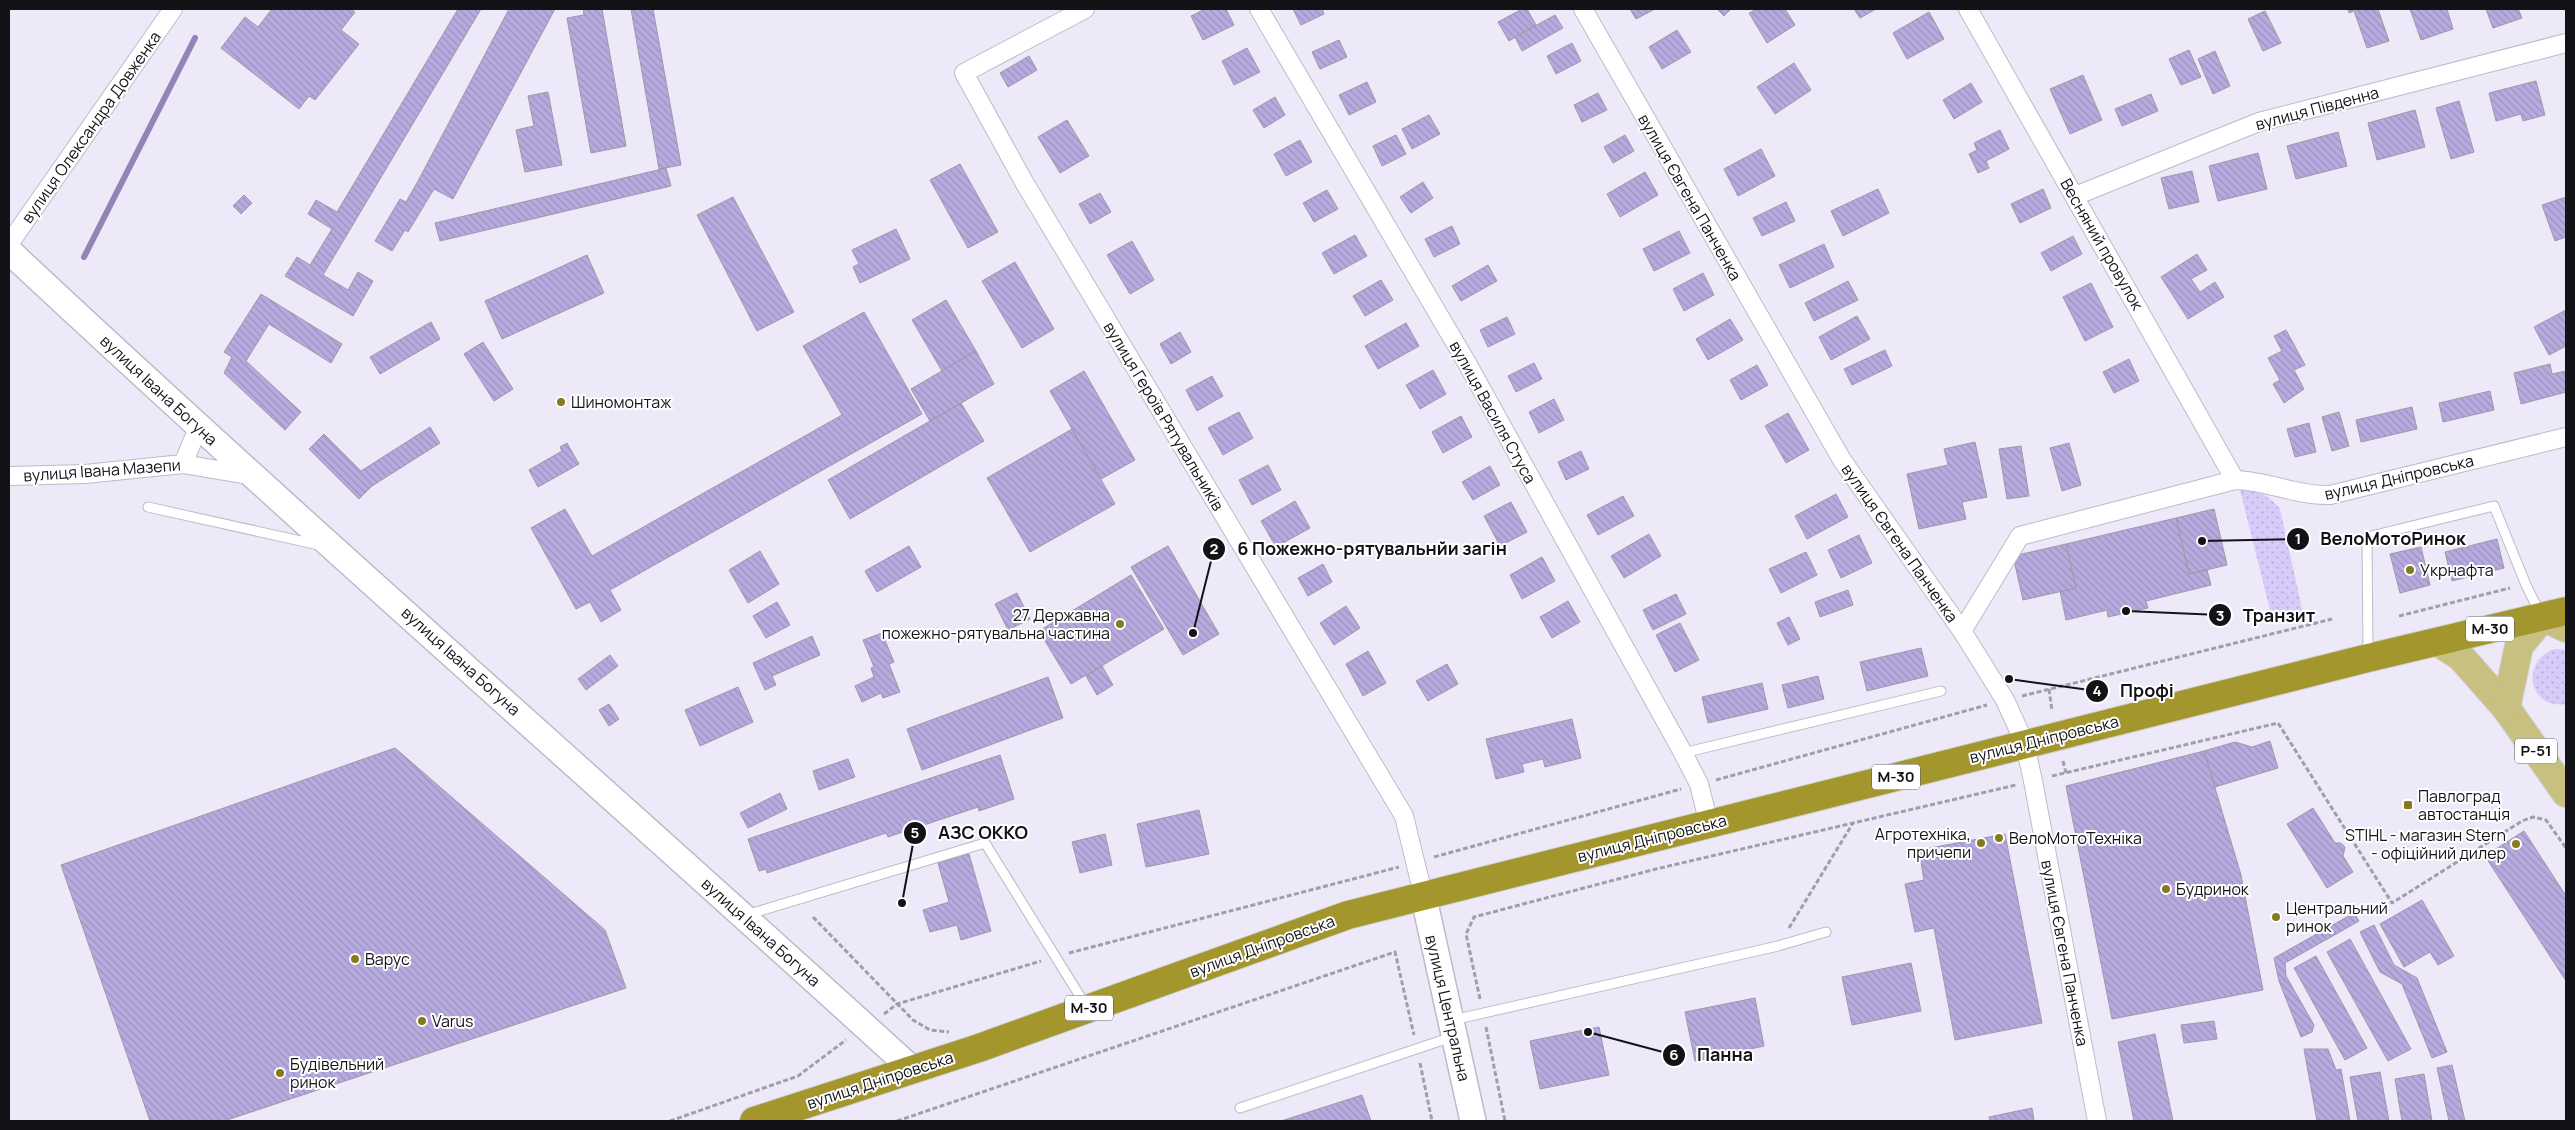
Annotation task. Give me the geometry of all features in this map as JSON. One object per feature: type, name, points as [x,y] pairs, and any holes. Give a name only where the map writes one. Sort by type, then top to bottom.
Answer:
[{"type":"highway","name":"вулиця Дніпровська","points":[[772,1118],[913,1070],[1348,915],[1423,894],[2368,658],[2438,642],[2558,619]]},
{"type":"main road","points":[[2506,708],[2519,646],[2558,619]]},
{"type":"main road","name":"Р-51","points":[[2438,642],[2461,657],[2506,708],[2566,793]]},
{"type":"street","name":"вулиця Олександра Довженка","points":[[9,244],[173,9]]},
{"type":"street","name":"вулиця Героїв Рятувальників","points":[[1085,9],[964,73],[1039,207],[1404,816],[1423,894]]},
{"type":"street","name":"вулиця Василя Стуса","points":[[1259,9],[1466,362],[1683,753],[1698,784],[1709,824]]},
{"type":"street","name":"вулиця Євгена Панченка","points":[[1582,9],[1842,460],[1962,631],[2005,700],[2025,744],[2033,781],[2096,1121]]},
{"type":"street","name":"Весняний провулок","points":[[1968,9],[2235,480]]},
{"type":"street","name":"вулиця Південна","points":[[2074,196],[2259,122],[2566,43]]},
{"type":"street","name":"вулиця Івана Богуна","points":[[9,251],[198,428],[337,549],[913,1070]]},
{"type":"street","points":[[183,464],[198,428]]},
{"type":"street","name":"вулиця Дніпровська","points":[[1962,631],[2020,536],[2235,480],[2254,481],[2308,496],[2330,495],[2566,438]]},
{"type":"street","name":"вулиця Івана Мазепи","points":[[9,476],[85,474],[183,464],[255,476]]},
{"type":"street","name":"вулиця Центральна","points":[[1423,894],[1453,1029],[1470,1120]]},
{"type":"lane","points":[[2368,658],[2366,537],[2494,506],[2526,585],[2558,619]]},
{"type":"lane","points":[[148,507],[337,549]]},
{"type":"lane","points":[[1683,753],[1941,691]]},
{"type":"lane","points":[[744,916],[985,843],[1088,1008]]},
{"type":"lane","points":[[1240,1108],[1416,1048],[1453,1029],[1826,932]]},
{"type":"path","points":[[2399,616],[2510,588]]},
{"type":"path","points":[[670,1121],[798,1076],[897,1004],[1056,957],[1415,862],[2005,700],[2332,619]]},
{"type":"path","points":[[2049,689],[2052,711]]},
{"type":"path","points":[[1474,917],[1656,869],[2278,723],[2392,903],[2528,819],[2539,818],[2546,820],[2566,848]]},
{"type":"path","points":[[2063,760],[2066,773]]},
{"type":"path","points":[[1778,946],[1853,823]]},
{"type":"path","points":[[813,917],[913,1020],[930,1030],[952,1032]]},
{"type":"path","points":[[897,1121],[1396,952],[1432,1121]]},
{"type":"shaded area","points":[[2240,490],[2262,494],[2272,500],[2280,509],[2303,613],[2273,622]]},
{"type":"shaded area","points":[[2555,649],[2566,650],[2566,704],[2553,704],[2544,700],[2537,692],[2533,683],[2533,673],[2536,664],[2544,655]]},
{"type":"building","points":[[272,9],[350,9],[355,12],[341,30],[359,44],[315,100],[309,96],[299,109],[221,48],[245,17],[258,27]]},
{"type":"building","points":[[458,9],[481,9],[323,275],[348,290],[358,272],[373,281],[353,316],[285,276],[297,257],[310,265],[332,229],[308,214],[316,200],[337,212]]},
{"type":"building","points":[[509,9],[555,9],[453,199],[434,189],[408,232],[405,230],[392,251],[375,241],[400,199],[406,202]]},
{"type":"building","points":[[583,9],[602,9],[626,146],[591,153],[567,18],[584,15]]},
{"type":"building","points":[[631,9],[653,9],[681,165],[659,169]]},
{"type":"building","points":[[1205,9],[1226,9],[1234,25],[1203,40],[1191,16]]},
{"type":"building","points":[[1293,9],[1322,9],[1324,14],[1301,25]]},
{"type":"building","points":[[1522,9],[1527,9],[1536,25],[1509,41],[1498,22]]},
{"type":"building","points":[[1630,9],[1655,9],[1636,19]]},
{"type":"building","points":[[1717,9],[1731,9],[1724,16]]},
{"type":"building","points":[[1757,9],[1785,9],[1795,25],[1767,43],[1749,13]]},
{"type":"building","points":[[1854,9],[1876,9],[1860,18]]},
{"type":"building","points":[[2348,9],[2378,9],[2389,41],[2367,48],[2354,11],[2349,13]]},
{"type":"building","points":[[2410,9],[2447,9],[2453,29],[2421,40]]},
{"type":"building","points":[[2486,9],[2518,9],[2522,18],[2493,28]]},
{"type":"building","points":[[2265,11],[2281,43],[2263,51],[2248,19]]},
{"type":"building","points":[[1929,12],[1944,39],[1907,59],[1893,33]]},
{"type":"building","points":[[1555,15],[1563,28],[1522,51],[1515,37]]},
{"type":"building","points":[[1677,30],[1691,52],[1662,69],[1649,47]]},
{"type":"building","points":[[1339,40],[1347,57],[1320,69],[1312,52]]},
{"type":"building","points":[[1572,43],[1581,61],[1556,74],[1547,56]]},
{"type":"building","points":[[1247,48],[1260,72],[1234,85],[1222,61]]},
{"type":"building","points":[[2189,50],[2201,77],[2181,85],[2169,59]]},
{"type":"building","points":[[2215,51],[2230,86],[2213,94],[2198,59]]},
{"type":"building","points":[[1029,56],[1037,70],[1008,87],[1000,73]]},
{"type":"building","points":[[1794,63],[1811,90],[1775,114],[1757,87]]},
{"type":"building","points":[[2083,75],[2102,120],[2070,134],[2050,89]]},
{"type":"building","points":[[2536,81],[2545,115],[2523,121],[2521,114],[2496,121],[2489,93]]},
{"type":"building","points":[[1367,82],[1376,102],[1349,115],[1339,95]]},
{"type":"building","points":[[1971,83],[1982,102],[1954,119],[1943,100]]},
{"type":"building","points":[[548,92],[562,165],[525,172],[516,130],[534,126],[528,96]]},
{"type":"building","points":[[1598,93],[1607,110],[1582,122],[1574,105]]},
{"type":"building","points":[[2151,94],[2158,111],[2122,126],[2115,109]]},
{"type":"building","points":[[1275,97],[1285,115],[1264,128],[1253,110]]},
{"type":"building","points":[[2459,101],[2474,152],[2451,159],[2436,108]]},
{"type":"building","points":[[2415,110],[2425,147],[2377,160],[2368,123]]},
{"type":"building","points":[[1429,115],[1440,134],[1412,149],[1402,129]]},
{"type":"building","points":[[1067,120],[1089,156],[1060,173],[1038,137]]},
{"type":"building","points":[[2000,130],[2009,149],[1986,161],[1989,168],[1978,173],[1969,154],[1977,150],[1974,143]]},
{"type":"building","points":[[2338,132],[2347,166],[2296,179],[2287,146]]},
{"type":"building","points":[[1396,135],[1406,154],[1382,166],[1373,146]]},
{"type":"building","points":[[1625,135],[1634,151],[1613,163],[1604,147]]},
{"type":"building","points":[[1300,140],[1312,162],[1286,176],[1274,154]]},
{"type":"building","points":[[1761,149],[1775,176],[1738,196],[1724,169]]},
{"type":"building","points":[[2258,153],[2267,189],[2218,201],[2209,166]]},
{"type":"building","points":[[960,164],[998,232],[968,248],[930,180]]},
{"type":"building","points":[[666,168],[671,186],[440,241],[435,223]]},
{"type":"building","points":[[2192,171],[2199,202],[2169,209],[2161,178]]},
{"type":"building","points":[[1645,172],[1658,195],[1620,217],[1607,194]]},
{"type":"building","points":[[1423,182],[1433,198],[1411,213],[1400,197]]},
{"type":"building","points":[[1878,189],[1889,213],[1843,236],[1831,211]]},
{"type":"building","points":[[2043,189],[2051,208],[2020,223],[2011,204]]},
{"type":"building","points":[[1327,190],[1338,209],[1314,222],[1303,203]]},
{"type":"building","points":[[1100,193],[1111,212],[1090,224],[1079,204]]},
{"type":"building","points":[[244,195],[252,203],[241,214],[233,206]]},
{"type":"building","points":[[733,197],[794,312],[757,331],[697,215]]},
{"type":"building","points":[[2566,197],[2566,237],[2555,241],[2542,205]]},
{"type":"building","points":[[1786,202],[1795,221],[1762,236],[1753,218]]},
{"type":"building","points":[[1452,226],[1460,244],[1434,257],[1425,239]]},
{"type":"building","points":[[896,229],[910,259],[860,283],[853,267],[859,264],[852,250]]},
{"type":"building","points":[[1679,231],[1690,253],[1654,271],[1643,249]]},
{"type":"building","points":[[1355,235],[1367,256],[1334,274],[1322,253]]},
{"type":"building","points":[[2073,236],[2082,254],[2051,271],[2041,253]]},
{"type":"building","points":[[1132,241],[1154,280],[1130,294],[1107,255]]},
{"type":"building","points":[[1824,244],[1834,267],[1790,288],[1779,265]]},
{"type":"building","points":[[2197,254],[2207,270],[2191,279],[2200,292],[2215,282],[2224,297],[2188,319],[2161,277]]},
{"type":"building","points":[[587,255],[604,293],[502,339],[485,301]]},
{"type":"building","points":[[1015,262],[1054,329],[1022,348],[982,281]]},
{"type":"building","points":[[1488,265],[1497,281],[1461,301],[1452,286]]},
{"type":"building","points":[[1703,273],[1714,295],[1684,311],[1673,289]]},
{"type":"building","points":[[1381,280],[1393,300],[1365,316],[1353,296]]},
{"type":"building","points":[[1848,281],[1858,300],[1814,321],[1805,303]]},
{"type":"building","points":[[2091,283],[2113,327],[2085,341],[2063,297]]},
{"type":"building","points":[[261,294],[342,344],[331,363],[269,324],[246,361],[301,412],[285,430],[224,373],[232,357],[224,352]]},
{"type":"building","points":[[946,300],[976,351],[942,371],[912,320]]},
{"type":"building","points":[[2566,310],[2566,346],[2549,355],[2534,327]]},
{"type":"building","points":[[864,312],[922,414],[610,590],[621,610],[601,622],[590,602],[576,609],[531,528],[565,509],[592,556],[842,415],[803,346]]},
{"type":"building","points":[[1857,316],[1870,339],[1831,360],[1819,337]]},
{"type":"building","points":[[1507,317],[1515,334],[1488,347],[1480,330]]},
{"type":"building","points":[[1730,319],[1743,340],[1708,360],[1696,339]]},
{"type":"building","points":[[431,322],[440,339],[380,374],[370,357]]},
{"type":"building","points":[[1406,323],[1419,346],[1378,369],[1365,346]]},
{"type":"building","points":[[2286,330],[2305,365],[2294,370],[2304,389],[2284,403],[2273,384],[2280,380],[2268,358],[2282,351],[2274,336]]},
{"type":"building","points":[[1180,332],[1191,352],[1171,364],[1160,344]]},
{"type":"building","points":[[483,342],[513,389],[494,401],[464,354]]},
{"type":"building","points":[[1885,350],[1892,366],[1852,385],[1844,369]]},
{"type":"building","points":[[976,351],[994,384],[930,421],[911,389]]},
{"type":"building","points":[[2129,359],[2139,381],[2114,393],[2103,372]]},
{"type":"building","points":[[1534,363],[1542,379],[1516,392],[1508,376]]},
{"type":"building","points":[[2550,364],[2552,374],[2566,371],[2566,392],[2521,404],[2514,373]]},
{"type":"building","points":[[1757,365],[1768,385],[1741,400],[1730,380]]},
{"type":"building","points":[[1433,370],[1446,394],[1420,409],[1406,385]]},
{"type":"building","points":[[1084,371],[1135,460],[1101,479],[1050,391]]},
{"type":"building","points":[[1212,376],[1223,396],[1197,411],[1186,390]]},
{"type":"building","points":[[2490,391],[2494,410],[2443,422],[2439,403]]},
{"type":"building","points":[[1554,399],[1564,420],[1539,433],[1529,412]]},
{"type":"building","points":[[961,403],[984,441],[850,519],[828,480]]},
{"type":"building","points":[[2412,407],[2417,429],[2361,442],[2356,420]]},
{"type":"building","points":[[1239,412],[1253,438],[1223,455],[1208,428]]},
{"type":"building","points":[[2339,412],[2349,446],[2332,451],[2322,417]]},
{"type":"building","points":[[1788,413],[1809,450],[1786,463],[1765,426]]},
{"type":"building","points":[[1461,416],[1472,437],[1443,453],[1432,432]]},
{"type":"building","points":[[2309,423],[2316,452],[2295,457],[2287,429]]},
{"type":"building","points":[[430,427],[440,443],[372,486],[359,499],[309,449],[324,434],[361,471]]},
{"type":"building","points":[[1072,429],[1115,504],[1030,552],[987,478]]},
{"type":"building","points":[[1975,442],[1987,497],[1962,502],[1966,519],[1919,529],[1907,474],[1948,465],[1944,449]]},
{"type":"building","points":[[567,443],[579,464],[538,487],[529,470],[562,451],[560,447]]},
{"type":"building","points":[[2069,443],[2081,485],[2062,491],[2050,448]]},
{"type":"building","points":[[2021,446],[2029,496],[2007,499],[1999,449]]},
{"type":"building","points":[[1581,451],[1589,469],[1566,480],[1558,462]]},
{"type":"building","points":[[1268,465],[1281,490],[1252,505],[1239,480]]},
{"type":"building","points":[[1490,466],[1500,485],[1473,500],[1462,482]]},
{"type":"building","points":[[1836,494],[1848,517],[1807,539],[1795,516]]},
{"type":"building","points":[[1623,496],[1634,516],[1598,535],[1587,515]]},
{"type":"building","points":[[1295,501],[1310,528],[1276,547],[1261,521]]},
{"type":"building","points":[[1511,502],[1527,532],[1500,546],[1484,516]]},
{"type":"building","points":[[2214,509],[2227,565],[2189,574],[2176,518]]},
{"type":"building","points":[[2176,518],[2189,574],[2207,570],[2211,585],[2146,601],[2148,608],[2108,617],[2107,610],[2066,620],[2060,591],[2076,588],[2066,544]]},
{"type":"building","points":[[1649,534],[1661,556],[1624,578],[1611,556]]},
{"type":"building","points":[[1859,535],[1872,563],[1841,578],[1828,550]]},
{"type":"building","points":[[2497,539],[2504,568],[2452,581],[2445,552]]},
{"type":"building","points":[[2066,544],[2076,588],[2023,600],[2013,556]]},
{"type":"building","points":[[909,546],[921,567],[877,592],[865,571]]},
{"type":"building","points":[[1168,546],[1219,634],[1183,655],[1131,567]]},
{"type":"building","name":"Укрнафта","points":[[2421,547],[2430,585],[2400,593],[2390,554]]},
{"type":"building","points":[[760,551],[779,584],[748,603],[729,570]]},
{"type":"building","points":[[1806,552],[1817,575],[1781,593],[1769,569]]},
{"type":"building","points":[[1542,557],[1555,581],[1522,599],[1510,575]]},
{"type":"building","points":[[1323,564],[1332,582],[1308,596],[1298,578]]},
{"type":"building","points":[[1131,575],[1164,629],[1071,684],[1039,631]]},
{"type":"building","points":[[1848,590],[1853,605],[1820,617],[1815,602]]},
{"type":"building","points":[[1017,593],[1030,619],[1008,630],[995,604]]},
{"type":"building","points":[[1676,594],[1686,614],[1653,630],[1643,610]]},
{"type":"building","points":[[1568,601],[1580,622],[1552,638],[1540,617]]},
{"type":"building","points":[[777,602],[790,625],[766,638],[753,616]]},
{"type":"building","points":[[1346,606],[1360,628],[1334,645],[1320,623]]},
{"type":"building","points":[[1789,617],[1800,639],[1788,645],[1777,623]]},
{"type":"building","points":[[1680,623],[1699,660],[1675,672],[1656,635]]},
{"type":"building","points":[[882,633],[894,662],[889,664],[900,692],[883,698],[881,693],[862,702],[855,686],[874,677],[871,668],[874,667],[863,640]]},
{"type":"building","points":[[812,636],[820,655],[772,676],[776,685],[765,690],[753,663]]},
{"type":"building","points":[[1921,648],[1928,676],[1867,691],[1860,662]]},
{"type":"building","points":[[1368,651],[1386,683],[1363,696],[1346,664]]},
{"type":"building","points":[[610,655],[618,666],[586,690],[578,679]]},
{"type":"building","points":[[1447,664],[1458,684],[1428,701],[1416,681]]},
{"type":"building","points":[[1102,666],[1113,685],[1097,695],[1086,676]]},
{"type":"building","points":[[1818,676],[1824,699],[1788,708],[1782,685]]},
{"type":"building","points":[[1048,677],[1063,718],[922,770],[907,729]]},
{"type":"building","points":[[1762,683],[1768,709],[1708,723],[1702,697]]},
{"type":"building","points":[[738,687],[753,722],[700,746],[685,710]]},
{"type":"building","points":[[609,704],[619,719],[609,726],[599,710]]},
{"type":"building","points":[[1572,719],[1581,758],[1545,767],[1543,759],[1522,764],[1524,772],[1496,779],[1486,739]]},
{"type":"building","points":[[2270,741],[2278,768],[2215,787],[2204,751],[2235,742],[2252,747]]},
{"type":"building","name":"Варус","points":[[395,748],[605,930],[626,988],[224,1121],[150,1121],[61,865]]},
{"type":"building","name":"Будринок","points":[[2204,751],[2241,875],[2263,990],[2112,1019],[2066,786]]},
{"type":"building","points":[[1000,755],[1014,799],[979,811],[978,807],[888,837],[886,833],[767,873],[766,869],[759,871],[748,839]]},
{"type":"building","points":[[848,759],[855,777],[819,790],[813,771]]},
{"type":"building","points":[[780,793],[787,809],[748,828],[740,813]]},
{"type":"building","points":[[2313,808],[2335,843],[2341,843],[2345,847],[2343,856],[2353,872],[2327,888],[2287,824]]},
{"type":"building","points":[[1199,810],[1209,854],[1146,867],[1137,824]]},
{"type":"building","points":[[2524,831],[2566,896],[2566,981],[2485,856]]},
{"type":"building","points":[[1105,834],[1112,865],[1080,873],[1072,842]]},
{"type":"building","points":[[2005,834],[2042,1023],[1955,1040],[1934,928],[1915,932],[1905,884],[1924,880],[1919,850]]},
{"type":"building","points":[[969,854],[991,931],[961,940],[957,925],[930,932],[923,910],[949,902],[938,863]]},
{"type":"building","points":[[2422,900],[2454,956],[2438,965],[2430,952],[2404,967],[2380,924]]},
{"type":"building","points":[[2354,913],[2359,921],[2285,963],[2286,976],[2314,1025],[2312,1032],[2301,1037],[2279,981],[2274,958]]},
{"type":"building","points":[[2374,925],[2394,965],[2417,978],[2447,1052],[2432,1058],[2402,984],[2380,972],[2360,932]]},
{"type":"building","points":[[2350,939],[2411,1049],[2388,1061],[2327,952]]},
{"type":"building","points":[[2316,956],[2367,1048],[2345,1060],[2294,968]]},
{"type":"building","points":[[1911,963],[1921,1011],[1852,1025],[1842,977]]},
{"type":"building","points":[[1755,998],[1764,1046],[1695,1061],[1685,1012]]},
{"type":"building","points":[[2214,1021],[2217,1039],[2184,1043],[2181,1025]]},
{"type":"building","points":[[1599,1027],[1609,1075],[1540,1089],[1530,1041]]},
{"type":"building","points":[[2155,1034],[2173,1121],[2134,1121],[2118,1042]]},
{"type":"building","points":[[2304,1049],[2328,1049],[2336,1070],[2341,1069],[2350,1121],[2317,1121]]},
{"type":"building","points":[[2452,1065],[2465,1121],[2449,1121],[2437,1068]]},
{"type":"building","points":[[2380,1072],[2389,1121],[2358,1121],[2350,1077]]},
{"type":"building","points":[[2424,1074],[2432,1121],[2402,1121],[2395,1079]]},
{"type":"building","points":[[1362,1095],[1371,1121],[1281,1121]]},
{"type":"building","points":[[2032,1108],[2034,1121],[1990,1121],[1989,1117]]},
{"type":"waterway","points":[[84,257],[195,38]]},
{"type":"place","name":"Шиномонтаж","points":[[561,402]]},
{"type":"place","name":"ВелоМотоРинок","points":[[2202,541]]},
{"type":"place","name":"Укрнафта","points":[[2410,570]]},
{"type":"place","name":"Транзит","points":[[2126,611]]},
{"type":"place","name":"27 Державна пожежно-рятувальна частина","points":[[1120,624]]},
{"type":"place","name":"6 Пожежно-рятувальнйи загін","points":[[1193,633]]},
{"type":"place","name":"Профі","points":[[2009,679]]},
{"type":"place","name":"Павлоград автостанція","points":[[2408,805]]},
{"type":"place","name":"ВелоМотоТехніка","points":[[1999,838]]},
{"type":"place","name":"Агротехніка, причепи","points":[[1981,843]]},
{"type":"place","name":"STIHL - магазин Stern - офіційний дилер","points":[[2516,844]]},
{"type":"place","name":"Будринок","points":[[2166,889]]},
{"type":"place","name":"АЗС ОККО","points":[[902,903]]},
{"type":"place","name":"Центральний ринок","points":[[2276,917]]},
{"type":"place","name":"Варус","points":[[355,959]]},
{"type":"place","name":"Varus","points":[[422,1021]]},
{"type":"place","name":"Панна","points":[[1588,1032]]},
{"type":"place","name":"Будівельний ринок","points":[[280,1073]]}]
